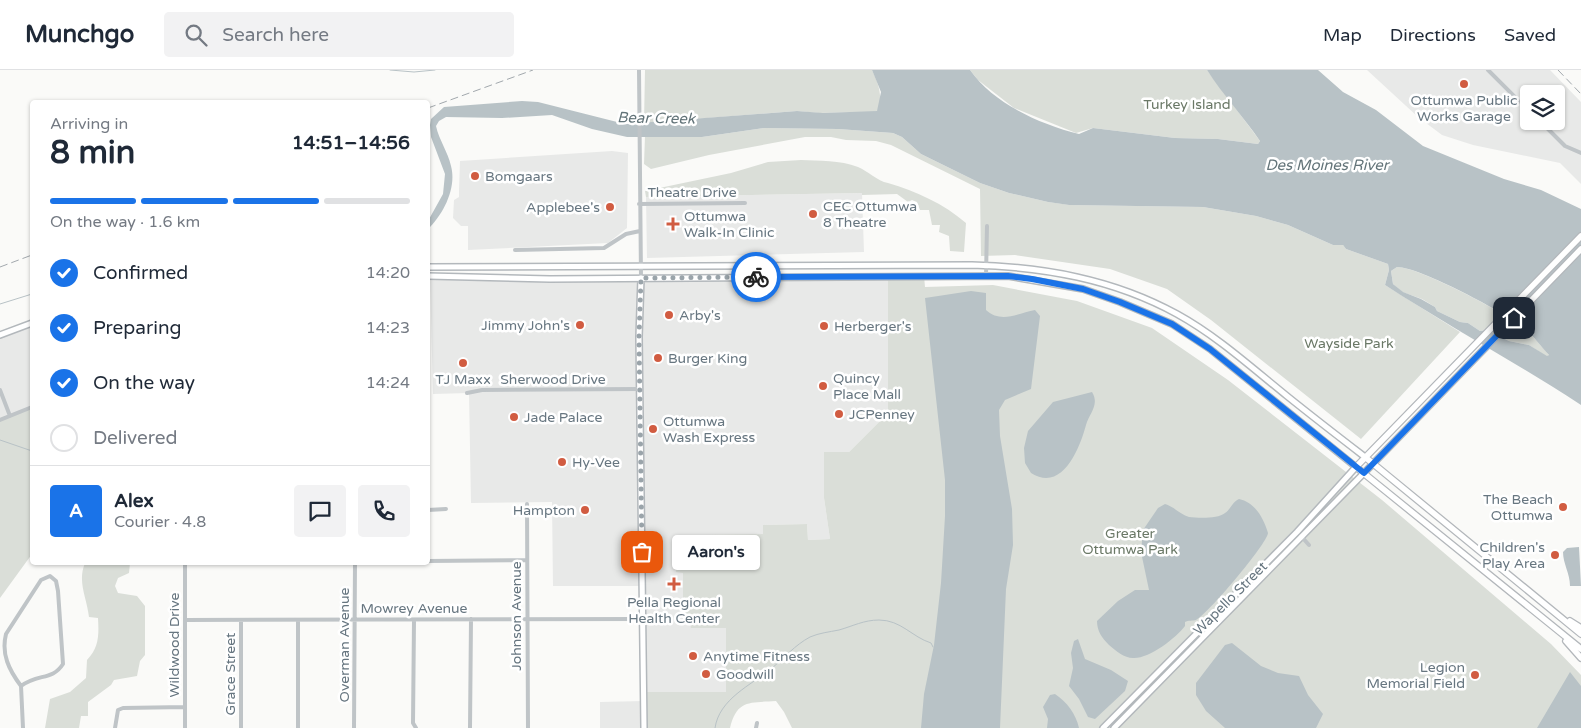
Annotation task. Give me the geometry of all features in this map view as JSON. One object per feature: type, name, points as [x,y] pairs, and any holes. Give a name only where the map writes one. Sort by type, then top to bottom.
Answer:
[{"type":"highway","points":[[1581,236],[1356,467],[1581,649]]},
{"type":"highway","points":[[1364,473],[1581,249]]},
{"type":"highway","points":[[1365,457],[1581,634]]},
{"type":"highway","points":[[1553,612],[1581,628]]},
{"type":"highway","points":[[1543,619],[1581,658]]},
{"type":"main road","points":[[430,267],[986,265],[1019,266],[1074,275],[1112,286],[1177,314],[1243,360],[1365,457]]},
{"type":"main road","points":[[430,276],[641,278],[986,276],[1032,279],[1083,289],[1127,304],[1172,324],[1210,349],[1356,467]]},
{"type":"main road","points":[[641,278],[640,389],[644,728]]},
{"type":"main road","points":[[0,335],[30,324]]},
{"type":"main road","name":"Wapello Street","points":[[1103,728],[1296,532],[1356,467]]},
{"type":"main road","name":"Wapello Street","points":[[1114,728],[1364,473]]},
{"type":"street","points":[[639,70],[641,278]]},
{"type":"street","points":[[1488,70],[1520,102]]},
{"type":"street","points":[[1549,130],[1565,146],[1581,153]]},
{"type":"street","name":"Theatre Drive","points":[[640,204],[745,204]]},
{"type":"street","points":[[986,276],[987,226]]},
{"type":"street","points":[[515,250],[604,248],[626,234],[640,231]]},
{"type":"street","name":"Sherwood Drive","points":[[467,392],[482,390],[640,389]]},
{"type":"street","points":[[0,390],[10,416]]},
{"type":"street","points":[[0,420],[30,408]]},
{"type":"street","name":"Johnson Avenue","points":[[526,504],[528,728]]},
{"type":"street","points":[[430,510],[446,510]]},
{"type":"street","points":[[1301,536],[1309,544]]},
{"type":"street","points":[[430,561],[527,560]]},
{"type":"street","name":"Wildwood Drive","points":[[184,565],[185,728]]},
{"type":"street","name":"Overman Avenue","points":[[354,728],[355,565]]},
{"type":"street","points":[[21,686],[31,679],[53,675],[63,664],[58,591],[56,581],[50,576],[41,580],[6,634],[4,651],[6,661],[21,686],[23,728]]},
{"type":"street","points":[[470,619],[470,728]]},
{"type":"street","name":"Mowrey Avenue","points":[[185,620],[643,619]]},
{"type":"street","name":"Grace Street","points":[[241,620],[241,728]]},
{"type":"street","points":[[298,620],[298,728]]},
{"type":"street","points":[[414,620],[415,727]]},
{"type":"street","points":[[115,728],[118,710],[123,708],[185,707]]},
{"type":"street","points":[[756,728],[757,723]]},
{"type":"shaded area","points":[[1367,70],[1550,70],[1565,85],[1520,85],[1520,130],[1565,130],[1565,85],[1581,102],[1581,184],[1560,163],[1473,145],[1442,135],[1418,117]]},
{"type":"shaded area","points":[[612,151],[628,153],[627,228],[608,243],[468,250],[468,226],[461,226],[453,218],[454,200],[459,197],[460,161]]},
{"type":"shaded area","points":[[862,193],[864,252],[647,258],[646,197]]},
{"type":"shaded area","points":[[430,276],[550,279],[888,276],[888,413],[849,452],[824,498],[830,539],[808,540],[807,524],[763,525],[763,534],[706,535],[705,556],[676,556],[683,572],[683,615],[689,616],[690,619],[726,628],[726,692],[644,692],[642,586],[553,586],[552,502],[471,503],[469,393],[433,394]]},
{"type":"shaded area","points":[[30,324],[30,409],[0,420],[0,335]]},
{"type":"shaded area","points":[[644,701],[644,728],[600,728],[600,702]]},
{"type":"green space","points":[[645,70],[872,70],[879,90],[879,110],[874,112],[819,113],[797,111],[644,123]]},
{"type":"green space","name":"Turkey Island","points":[[970,70],[1207,70],[1260,141],[1258,144],[1218,139],[1175,138],[1093,128],[1076,133],[1014,108],[978,80]]},
{"type":"green space","name":"Wayside Park","points":[[764,128],[838,129],[893,133],[902,137],[921,154],[980,183],[1009,193],[1048,202],[1070,205],[1203,207],[1256,216],[1288,225],[1333,245],[1343,245],[1346,249],[1388,264],[1389,270],[1385,285],[1460,332],[1361,439],[1211,320],[1167,289],[1110,269],[1015,255],[981,256],[980,189],[891,145],[876,141],[805,137],[709,155],[651,169],[644,164],[645,136],[702,137]]},
{"type":"green space","points":[[829,161],[851,165],[862,169],[880,180],[909,190],[939,204],[966,223],[964,252],[950,251],[949,236],[939,232],[940,225],[932,225],[929,210],[920,210],[917,202],[912,200],[908,202],[897,194],[646,197],[645,191],[731,173],[768,162]]},
{"type":"green space","points":[[1397,267],[1424,274],[1442,282],[1500,313],[1525,329],[1549,355],[1547,357],[1529,345],[1509,341],[1487,330],[1480,331],[1468,323],[1460,322],[1437,311],[1435,307],[1422,299],[1402,292],[1393,284],[1391,271]]},
{"type":"green space","name":"Greater Ottumwa Park","points":[[888,276],[924,276],[925,287],[993,285],[1077,301],[1152,328],[1228,380],[1382,500],[1551,644],[1581,675],[1581,728],[792,728],[776,701],[746,704],[736,712],[730,728],[644,728],[644,692],[726,692],[726,628],[691,628],[689,616],[683,615],[683,573],[676,572],[676,556],[705,556],[705,535],[763,534],[763,525],[807,524],[808,540],[830,539],[824,498],[824,452],[849,452],[888,413]]},
{"type":"green space","points":[[30,408],[30,557],[0,598],[0,420]]},
{"type":"green space","points":[[84,565],[130,565],[129,573],[118,578],[115,586],[118,593],[137,596],[145,606],[145,655],[140,661],[137,676],[114,680],[111,685],[88,702],[88,716],[81,716],[79,728],[45,728],[50,699],[70,692],[86,678],[87,660],[96,646],[98,618],[89,617],[82,583]]},
{"type":"water","name":"Des Moines River","points":[[872,70],[970,70],[980,82],[1005,103],[1049,125],[1079,134],[1093,128],[1175,138],[1218,139],[1258,144],[1260,141],[1207,70],[1318,70],[1343,92],[1376,110],[1423,146],[1504,179],[1541,190],[1581,209],[1581,405],[1385,285],[1389,270],[1388,264],[1346,249],[1343,245],[1333,245],[1288,225],[1256,216],[1203,207],[1069,205],[1009,193],[980,183],[921,154],[902,137],[893,133],[838,129],[764,128],[702,137],[627,137],[592,129],[552,115],[502,118],[446,117],[439,121],[436,126],[450,161],[452,183],[443,209],[430,227],[430,217],[443,194],[445,174],[431,137],[430,125],[431,119],[444,107],[522,101],[538,102],[625,124],[797,111],[823,113],[877,111],[881,92]],"holes":[[[1397,267],[1424,274],[1462,292],[1515,322],[1528,332],[1549,355],[1547,356],[1529,345],[1509,341],[1487,330],[1480,331],[1468,323],[1460,322],[1437,311],[1435,307],[1403,292],[1393,284],[1391,271]]]},
{"type":"water","points":[[971,291],[986,293],[986,310],[992,314],[1004,317],[1035,310],[1040,316],[1031,389],[1005,400],[999,410],[1000,436],[1012,509],[1013,545],[1006,589],[1000,728],[921,728],[924,694],[934,645],[941,583],[945,516],[945,480],[925,298]]},
{"type":"water","points":[[1092,392],[1095,401],[1093,409],[1079,445],[1068,465],[1052,477],[1042,478],[1031,473],[1025,463],[1024,448],[1028,431],[1053,402]]},
{"type":"water","points":[[1239,499],[1254,507],[1264,522],[1268,533],[1258,551],[1223,593],[1196,620],[1185,622],[1185,626],[1175,636],[1162,647],[1147,655],[1133,658],[1126,657],[1109,645],[1100,634],[1097,621],[1118,601],[1135,590],[1149,590],[1141,552],[1143,530],[1158,508],[1165,504],[1189,517],[1213,517],[1225,513]]},
{"type":"water","points":[[1579,547],[1581,586],[1570,586],[1563,552],[1567,548]]},
{"type":"water","points":[[1078,639],[1085,659],[1111,670],[1128,681],[1125,691],[1095,719],[1088,717],[1079,699],[1069,686],[1073,668],[1071,653],[1074,641]]},
{"type":"water","points":[[1232,643],[1261,666],[1278,673],[1299,676],[1308,695],[1323,714],[1316,728],[1225,728],[1206,711],[1196,695],[1196,683],[1225,645]]},
{"type":"water","points":[[1570,672],[1581,686],[1581,728],[1537,728]]},
{"type":"water","points":[[1055,694],[1070,709],[1076,718],[1079,728],[1047,728],[1048,719],[1043,707],[1050,695]]},
{"type":"waterway","points":[[390,70],[414,72],[435,70]]},
{"type":"waterway","name":"Bear Creek","points":[[0,304],[30,295]]},
{"type":"waterway","points":[[0,440],[30,450]]},
{"type":"waterway","points":[[715,728],[718,718],[729,701],[810,637],[863,622],[879,620],[894,623],[931,643],[933,647]]},
{"type":"railway","points":[[430,107],[533,70]]},
{"type":"railway","points":[[1558,70],[1581,94]]},
{"type":"railway","points":[[0,267],[30,256]]},
{"type":"way so far","points":[[642,552],[639,337],[641,278],[756,277]]},
{"type":"place","name":"Ottumwa Public Works Garage","points":[[1464,84]]},
{"type":"place","name":"Bomgaars","points":[[475,176]]},
{"type":"place","name":"Applebee's","points":[[610,207]]},
{"type":"place","name":"CEC Ottumwa 8 Theatre","points":[[813,214]]},
{"type":"place","name":"Ottumwa Walk-In Clinic","points":[[673,224]]},
{"type":"place","name":"Arby's","points":[[669,315]]},
{"type":"place","name":"Jimmy John's","points":[[580,325]]},
{"type":"place","name":"Herberger's","points":[[824,326]]},
{"type":"place","name":"Burger King","points":[[658,358]]},
{"type":"place","name":"TJ Maxx","points":[[463,363]]},
{"type":"place","name":"Quincy Place Mall","points":[[823,386]]},
{"type":"place","name":"JCPenney","points":[[839,414]]},
{"type":"place","name":"Jade Palace","points":[[514,417]]},
{"type":"place","name":"Ottumwa Wash Express","points":[[653,429]]},
{"type":"place","name":"Hy-Vee","points":[[562,462]]},
{"type":"place","name":"The Beach Ottumwa","points":[[1563,507]]},
{"type":"place","name":"Hampton","points":[[585,510]]},
{"type":"place","name":"Aaron's","points":[[642,552]]},
{"type":"place","name":"Children's Play Area","points":[[1555,555]]},
{"type":"place","name":"Pella Regional Health Center","points":[[674,584]]},
{"type":"place","name":"Anytime Fitness","points":[[693,656]]},
{"type":"place","name":"Goodwill","points":[[706,674]]},
{"type":"place","name":"Legion Memorial Field","points":[[1475,675]]},
{"type":"route","points":[[756,277],[1008,276],[1083,289],[1149,313],[1183,331],[1210,349],[1364,473],[1514,318]]}]
